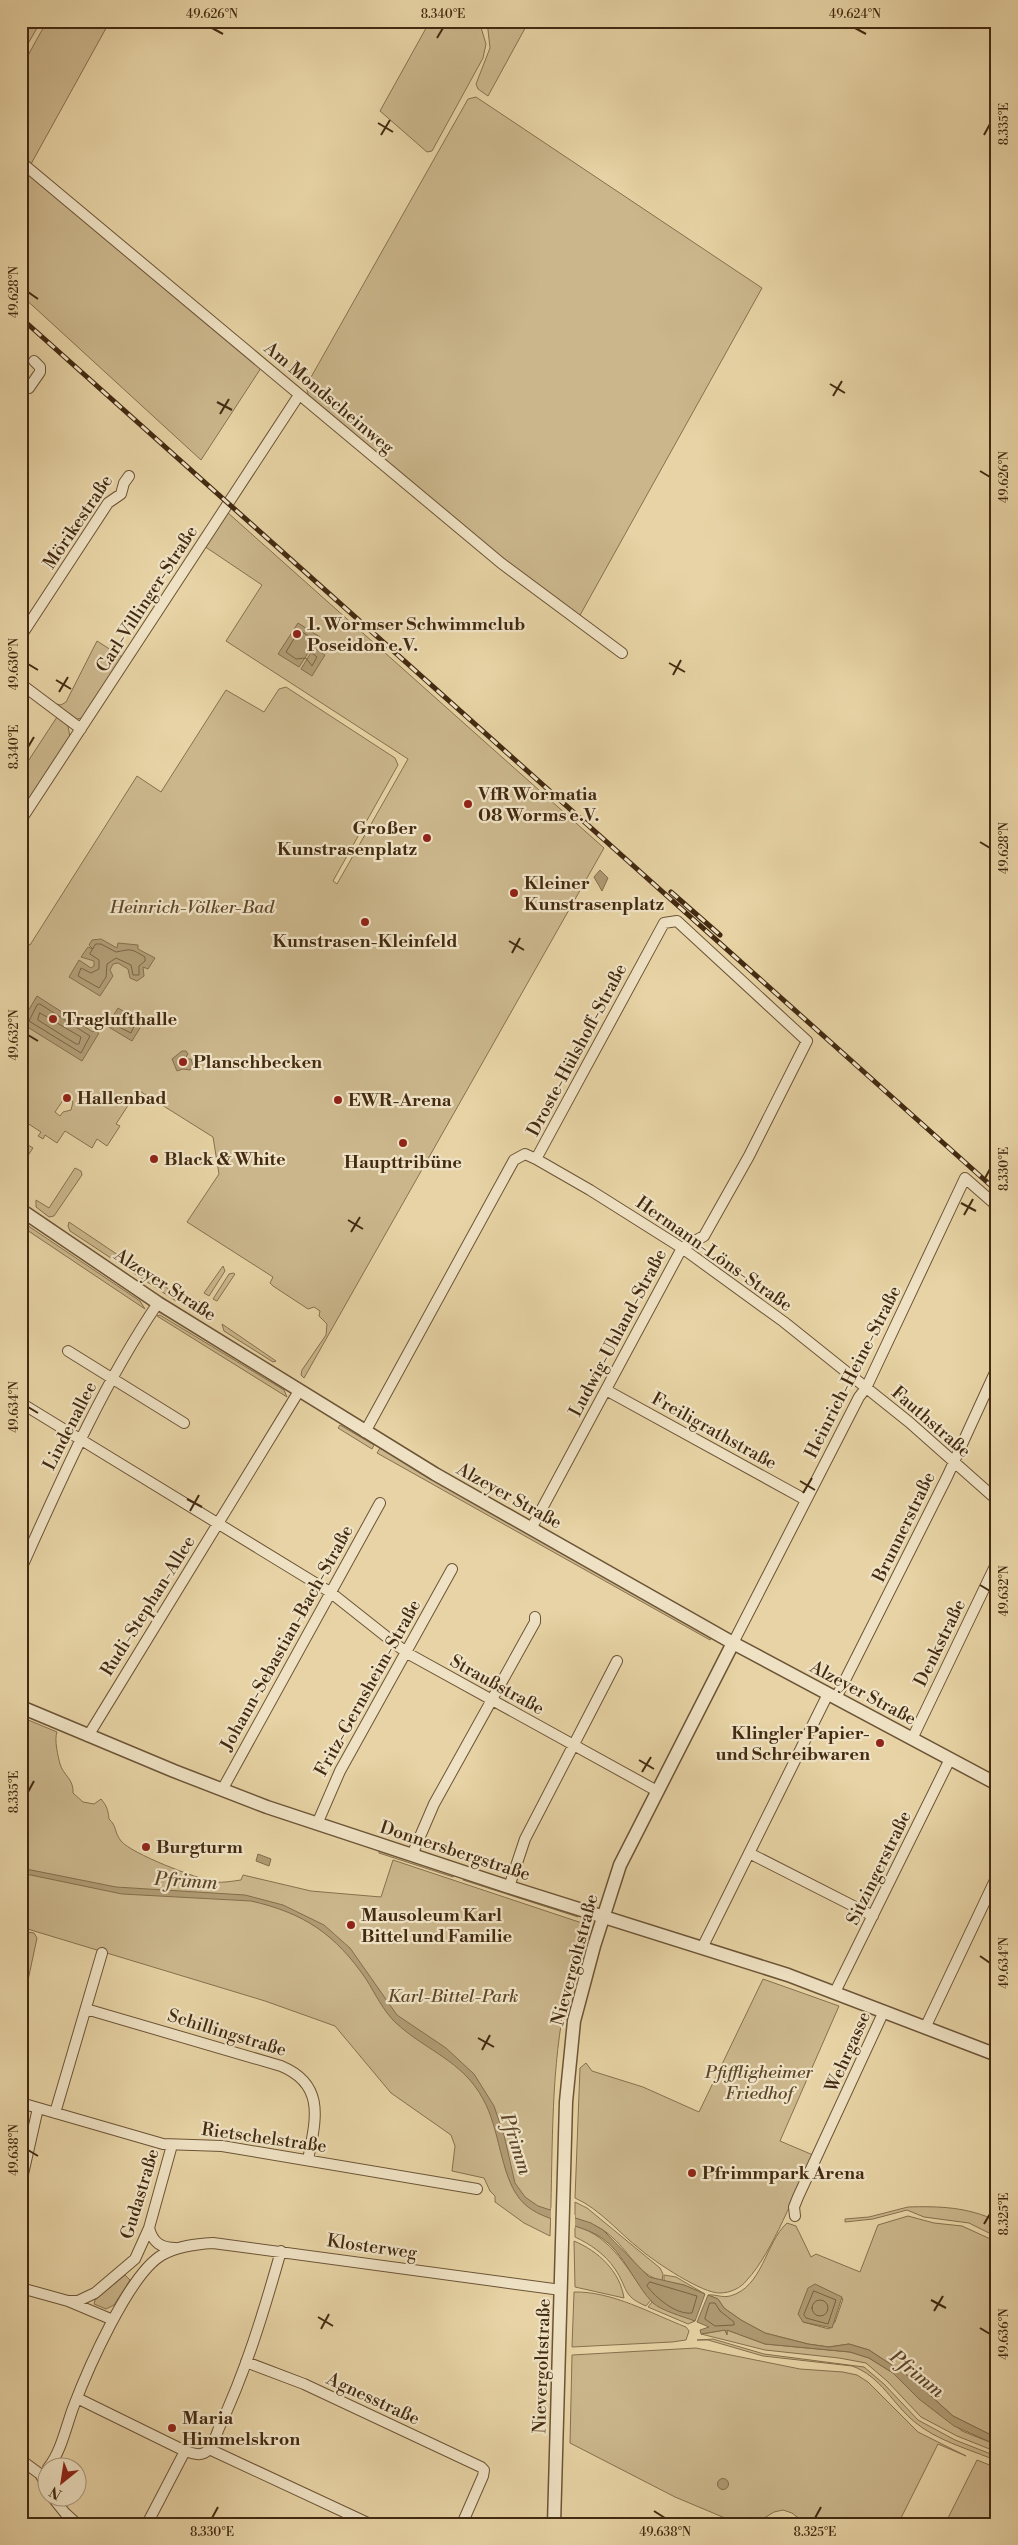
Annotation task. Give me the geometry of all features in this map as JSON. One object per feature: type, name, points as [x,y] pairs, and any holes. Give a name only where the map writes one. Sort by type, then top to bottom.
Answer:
[{"type":"street","name":"Am Mondscheinweg","points":[[21,162],[501,563],[622,653]]},
{"type":"street","points":[[21,387],[29,388],[40,372],[40,367],[34,361]]},
{"type":"street","name":"Carl-Villinger-Straße","points":[[21,820],[299,394]]},
{"type":"street","name":"Mörikestraße","points":[[21,636],[108,503],[121,494],[124,483],[129,476]]},
{"type":"street","points":[[21,684],[81,729]]},
{"type":"street","name":"Droste-Hülshoff-Straße","points":[[365,1432],[514,1160],[525,1154],[536,1159],[664,923],[674,920],[680,924],[753,992]]},
{"type":"street","name":"Ludwig-Uhland-Straße","points":[[531,1529],[682,1248],[704,1236],[749,1156],[807,1041],[753,992]]},
{"type":"street","name":"Hermann-Löns-Straße","points":[[536,1159],[590,1190],[682,1248],[784,1322],[866,1388]]},
{"type":"street","name":"Heinrich-Heine-Straße","points":[[733,1643],[859,1397],[866,1388],[965,1178],[997,1206]]},
{"type":"street","name":"Alzeyer Straße","points":[[21,1210],[158,1303],[365,1432],[531,1529],[733,1643],[997,1784]]},
{"type":"street","name":"Lindenallee","points":[[21,1569],[80,1440],[112,1379],[158,1303]]},
{"type":"street","name":"Lindenallee","points":[[68,1351],[184,1423]]},
{"type":"street","name":"Brunnerstraße","points":[[702,1948],[749,1853],[947,1477],[952,1462],[997,1368]]},
{"type":"street","name":"Fauthstraße","points":[[866,1388],[910,1422],[952,1462],[997,1500]]},
{"type":"street","name":"Freiligrathstraße","points":[[606,1390],[806,1500]]},
{"type":"street","name":"Rudi-Stephan-Allee","points":[[88,1736],[299,1392]]},
{"type":"street","name":"Straußstraße","points":[[21,1403],[217,1525],[330,1592],[407,1653],[492,1702],[657,1791]]},
{"type":"street","name":"Johann-Sebastian-Bach-Straße","points":[[222,1790],[380,1503]]},
{"type":"street","name":"Denkstraße","points":[[912,1739],[997,1562]]},
{"type":"street","name":"Fritz-Gernsheim-Straße","points":[[317,1824],[340,1771],[452,1569]]},
{"type":"street","points":[[412,1855],[434,1804],[536,1622],[536,1618]]},
{"type":"street","name":"Nievergoltstraße","points":[[554,2524],[566,2102],[571,2040],[582,1988],[603,1916],[624,1856],[733,1643]]},
{"type":"street","points":[[509,1887],[525,1839],[617,1661]]},
{"type":"street","name":"Donnersbergstraße","points":[[21,1707],[222,1790],[317,1824],[835,1992],[997,2055]]},
{"type":"street","name":"Sitzingerstraße","points":[[835,1992],[950,1759]]},
{"type":"street","points":[[749,1853],[873,1916]]},
{"type":"street","points":[[925,2028],[997,1876]]},
{"type":"street","points":[[54,2113],[102,1953]]},
{"type":"street","name":"Schillingstraße","points":[[86,2009],[264,2061],[297,2074],[310,2088],[316,2105],[308,2160]]},
{"type":"street","name":"Wehrgasse","points":[[795,2216],[794,2207],[798,2197],[884,2011]]},
{"type":"street","name":"Rietschelstraße","points":[[21,2103],[172,2145],[222,2146],[477,2188]]},
{"type":"street","points":[[21,2183],[38,2108]]},
{"type":"street","name":"Gudastraße","points":[[68,2301],[85,2299],[125,2269],[141,2249],[149,2228],[172,2145]]},
{"type":"street","name":"Klosterweg","points":[[149,2228],[151,2236],[160,2245],[177,2248]]},
{"type":"street","name":"Klosterweg","points":[[54,2458],[77,2398],[113,2320],[143,2271],[161,2255],[177,2248],[213,2243],[561,2290]]},
{"type":"street","points":[[77,2398],[185,2450],[200,2454],[209,2449],[246,2362],[281,2251]]},
{"type":"street","points":[[21,2288],[68,2301],[113,2320]]},
{"type":"street","name":"Agnesstraße","points":[[246,2362],[304,2384],[468,2460],[484,2470],[482,2479],[462,2524]]},
{"type":"street","points":[[209,2449],[370,2524]]},
{"type":"street","points":[[147,2524],[185,2450]]},
{"type":"street","points":[[21,2460],[38,2467]]},
{"type":"street","points":[[61,2508],[78,2524]]},
{"type":"green space","points":[[21,21],[41,21],[21,56]]},
{"type":"green space","points":[[47,21],[110,21],[31,164],[21,156],[21,68]]},
{"type":"green space","points":[[430,21],[479,21],[486,44],[483,58],[432,151],[427,152],[380,111]]},
{"type":"green space","points":[[487,21],[529,21],[488,96],[478,89],[476,84],[490,48]]},
{"type":"green space","points":[[476,97],[762,288],[579,617],[528,580],[309,398],[306,386],[468,99]]},
{"type":"green space","points":[[21,166],[261,368],[201,460],[21,295]]},
{"type":"green space","name":"Heinrich-Völker-Bad","points":[[227,512],[604,848],[304,1378],[301,1375],[302,1370],[326,1335],[327,1324],[319,1316],[320,1311],[314,1307],[308,1309],[273,1286],[270,1283],[273,1277],[187,1222],[219,1174],[213,1137],[138,1090],[116,1124],[120,1126],[107,1146],[97,1139],[92,1148],[65,1131],[57,1143],[45,1135],[43,1139],[38,1136],[41,1132],[21,1119],[21,941],[30,945],[137,776],[161,792],[226,690],[264,712],[279,689],[286,687],[395,758],[398,765],[333,881],[337,884],[408,759],[226,641],[262,585],[204,546]],"holes":[[[66,1096],[73,1102],[71,1110],[63,1112],[60,1116],[55,1112]]]},
{"type":"green space","points":[[97,641],[122,657],[82,718],[77,719],[56,704],[61,705],[66,702]]},
{"type":"green space","points":[[57,717],[68,726],[70,737],[21,814],[21,772]]},
{"type":"green space","points":[[23,1142],[33,1148],[21,1166],[21,1145]]},
{"type":"green space","points":[[75,1168],[81,1171],[82,1175],[54,1216],[49,1217],[36,1207],[36,1200],[49,1208]]},
{"type":"green space","points":[[21,1221],[140,1301],[145,1309],[21,1226]]},
{"type":"green space","points":[[69,1222],[182,1298],[176,1301],[70,1231]]},
{"type":"green space","points":[[223,1266],[225,1271],[209,1296],[204,1293]]},
{"type":"green space","points":[[229,1274],[235,1274],[217,1301],[213,1299]]},
{"type":"green space","points":[[199,1301],[204,1305],[198,1313],[187,1307],[189,1303],[195,1307]]},
{"type":"green space","points":[[160,1315],[284,1390],[287,1397],[157,1316]]},
{"type":"green space","points":[[222,1324],[276,1361],[273,1362],[224,1331]]},
{"type":"green space","points":[[340,1425],[374,1445],[372,1449],[338,1428]]},
{"type":"green space","points":[[380,1448],[711,1638],[710,1640],[377,1453]]},
{"type":"green space","name":"Karl-Bittel-Park","points":[[21,1717],[57,1732],[56,1744],[60,1764],[72,1784],[73,1793],[83,1802],[94,1804],[101,1799],[106,1806],[109,1819],[121,1841],[150,1859],[179,1871],[215,1882],[241,1880],[243,1875],[311,1891],[381,1897],[393,1860],[585,1924],[583,1927],[586,1933],[568,1988],[564,2007],[556,2064],[550,2236],[524,2223],[495,2202],[495,2196],[490,2191],[484,2178],[452,2171],[455,2146],[451,2135],[391,2093],[335,2026],[265,2001],[21,1927]]},
{"type":"green space","points":[[379,1851],[454,1875],[453,1877],[379,1853]]},
{"type":"green space","points":[[464,1878],[579,1915],[578,1917],[463,1880]]},
{"type":"green space","points":[[21,1931],[34,1933],[37,1938],[21,2013]]},
{"type":"green space","name":"Pfrimmpark Arena","points":[[763,1979],[839,2006],[780,2141],[813,2155],[775,2238],[757,2268],[745,2283],[735,2290],[724,2293],[712,2292],[691,2283],[657,2262],[593,2208],[575,2198],[580,2068],[586,2063],[592,2071],[643,2087],[699,2112]]},
{"type":"green space","points":[[575,2202],[587,2208],[660,2268],[663,2274],[662,2281],[653,2278],[640,2269],[609,2234],[575,2218]]},
{"type":"green space","points":[[908,2207],[953,2208],[986,2216],[997,2221],[997,2237],[969,2223],[924,2217],[907,2210],[873,2219],[845,2222],[845,2219],[869,2217]]},
{"type":"green space","points":[[908,2216],[934,2223],[962,2226],[997,2242],[997,2438],[953,2416],[910,2377],[869,2350],[849,2344],[829,2347],[808,2344],[765,2333],[741,2320],[724,2308],[718,2299],[708,2295],[730,2296],[750,2284],[763,2264],[773,2242],[787,2223],[796,2226],[811,2257],[816,2254],[860,2272],[878,2225]],"holes":[[[818,2286],[843,2299],[835,2322],[829,2329],[803,2322]]]},
{"type":"green space","points":[[575,2226],[600,2238],[619,2256],[651,2300],[646,2306],[629,2295],[615,2269],[602,2254],[575,2237]]},
{"type":"green space","points":[[574,2241],[591,2250],[606,2263],[618,2279],[624,2298],[575,2287]]},
{"type":"green space","points":[[125,2275],[130,2280],[114,2305],[106,2309],[94,2304],[95,2300]]},
{"type":"green space","points":[[664,2275],[676,2277],[705,2294],[684,2285],[664,2281]]},
{"type":"green space","points":[[574,2292],[603,2295],[617,2299],[686,2327],[689,2331],[686,2340],[572,2347]]},
{"type":"green space","points":[[652,2302],[695,2321],[688,2324],[648,2307]]},
{"type":"green space","points":[[725,2330],[727,2334],[727,2330],[765,2344],[850,2352],[869,2358],[893,2373],[962,2431],[997,2445],[997,2452],[957,2436],[921,2417],[887,2381],[866,2363],[839,2358],[765,2350],[701,2334]]},
{"type":"green space","points":[[713,2339],[764,2354],[864,2367],[884,2384],[918,2420],[955,2440],[991,2454],[990,2458],[952,2443],[924,2429],[908,2416],[871,2377],[852,2366],[763,2356],[708,2340],[697,2340]]},
{"type":"green space","points":[[696,2348],[800,2369],[843,2372],[857,2375],[868,2382],[918,2432],[966,2456],[938,2444],[898,2524],[806,2524],[792,2513],[783,2510],[774,2512],[761,2520],[739,2521],[725,2518],[675,2497],[570,2443],[572,2355]]},
{"type":"green space","points":[[977,2460],[997,2468],[997,2524],[945,2524]]},
{"type":"water","points":[[298,623],[320,637],[299,667],[278,654]]},
{"type":"water","points":[[314,648],[325,655],[312,676],[301,669]]},
{"type":"water","points":[[600,870],[608,878],[602,891],[594,877]]},
{"type":"water","points":[[101,939],[117,948],[118,943],[138,945],[138,949],[155,958],[148,969],[143,967],[144,976],[137,981],[130,978],[128,969],[118,963],[113,964],[110,970],[113,976],[100,996],[69,977],[79,960],[91,968],[94,966],[94,961],[81,957],[88,947],[93,949],[89,945],[92,940]]},
{"type":"water","name":"Traglufthalle","points":[[37,996],[93,1032],[95,1030],[99,1033],[82,1061],[21,1023]]},
{"type":"water","points":[[118,1008],[143,1023],[132,1041],[107,1026]]},
{"type":"water","name":"Planschbecken","points":[[182,1051],[186,1051],[188,1054],[185,1059],[191,1059],[193,1065],[190,1070],[183,1069],[177,1071],[172,1059]]},
{"type":"water","points":[[258,1854],[271,1859],[269,1866],[256,1861]]},
{"type":"water","points":[[21,1868],[116,1887],[245,1895],[283,1905],[324,1925],[350,1948],[397,2015],[446,2048],[474,2074],[494,2106],[504,2135],[515,2183],[525,2197],[538,2206],[591,2223],[603,2230],[649,2277],[684,2285],[705,2294],[695,2321],[656,2306],[617,2252],[602,2238],[592,2232],[536,2212],[519,2198],[508,2176],[489,2111],[475,2086],[454,2065],[407,2032],[391,2018],[354,1963],[330,1938],[317,1928],[287,1912],[251,1901],[122,1894],[21,1873]]},
{"type":"water","points":[[815,2284],[842,2297],[832,2328],[803,2322],[798,2314],[808,2288]]},
{"type":"water","points":[[708,2295],[718,2299],[724,2308],[741,2320],[765,2333],[808,2344],[829,2347],[849,2344],[869,2350],[910,2377],[953,2416],[997,2438],[997,2445],[954,2426],[919,2399],[893,2373],[869,2358],[850,2352],[765,2344],[727,2330],[727,2335],[725,2330],[701,2334],[700,2330],[709,2327],[697,2322]]},
{"type":"water","points":[[723,2478],[729,2484],[723,2490],[717,2484]]},
{"type":"pier","points":[[551,2208],[575,2215],[575,2228],[551,2220]]},
{"type":"railway","points":[[21,318],[997,1191]]},
{"type":"railway","points":[[671,892],[720,935]]},
{"type":"place","name":"1. Wormser Schwimmclub Poseidon e.V.","points":[[297,634]]},
{"type":"place","name":"VfR Wormatia 08 Worms e.V.","points":[[468,804]]},
{"type":"place","name":"Großer Kunstrasenplatz","points":[[427,838]]},
{"type":"place","name":"Kleiner Kunstrasenplatz","points":[[514,893]]},
{"type":"place","name":"Kunstrasen-Kleinfeld","points":[[365,922]]},
{"type":"place","name":"Traglufthalle","points":[[53,1019]]},
{"type":"place","name":"Planschbecken","points":[[183,1062]]},
{"type":"place","name":"Hallenbad","points":[[67,1098]]},
{"type":"place","name":"EWR-Arena","points":[[338,1100]]},
{"type":"place","name":"Haupttribüne","points":[[403,1143]]},
{"type":"place","name":"Black & White","points":[[154,1159]]},
{"type":"place","name":"Klingler Papier- und Schreibwaren","points":[[880,1743]]},
{"type":"place","name":"Burgturm","points":[[146,1847]]},
{"type":"place","name":"Mausoleum Karl Bittel und Familie","points":[[351,1925]]},
{"type":"place","name":"Pfrimmpark Arena","points":[[692,2173]]},
{"type":"place","name":"Maria Himmelskron","points":[[172,2428]]},
{"type":"water label","name":"Pfrimm","points":[[186,1881]]},
{"type":"water label","name":"Pfrimm","points":[[516,2144]]},
{"type":"water label","name":"Pfrimm","points":[[917,2374]]},
{"type":"park label","name":"Pfiffligheimer Friedhof","points":[[759,2082]]}]
